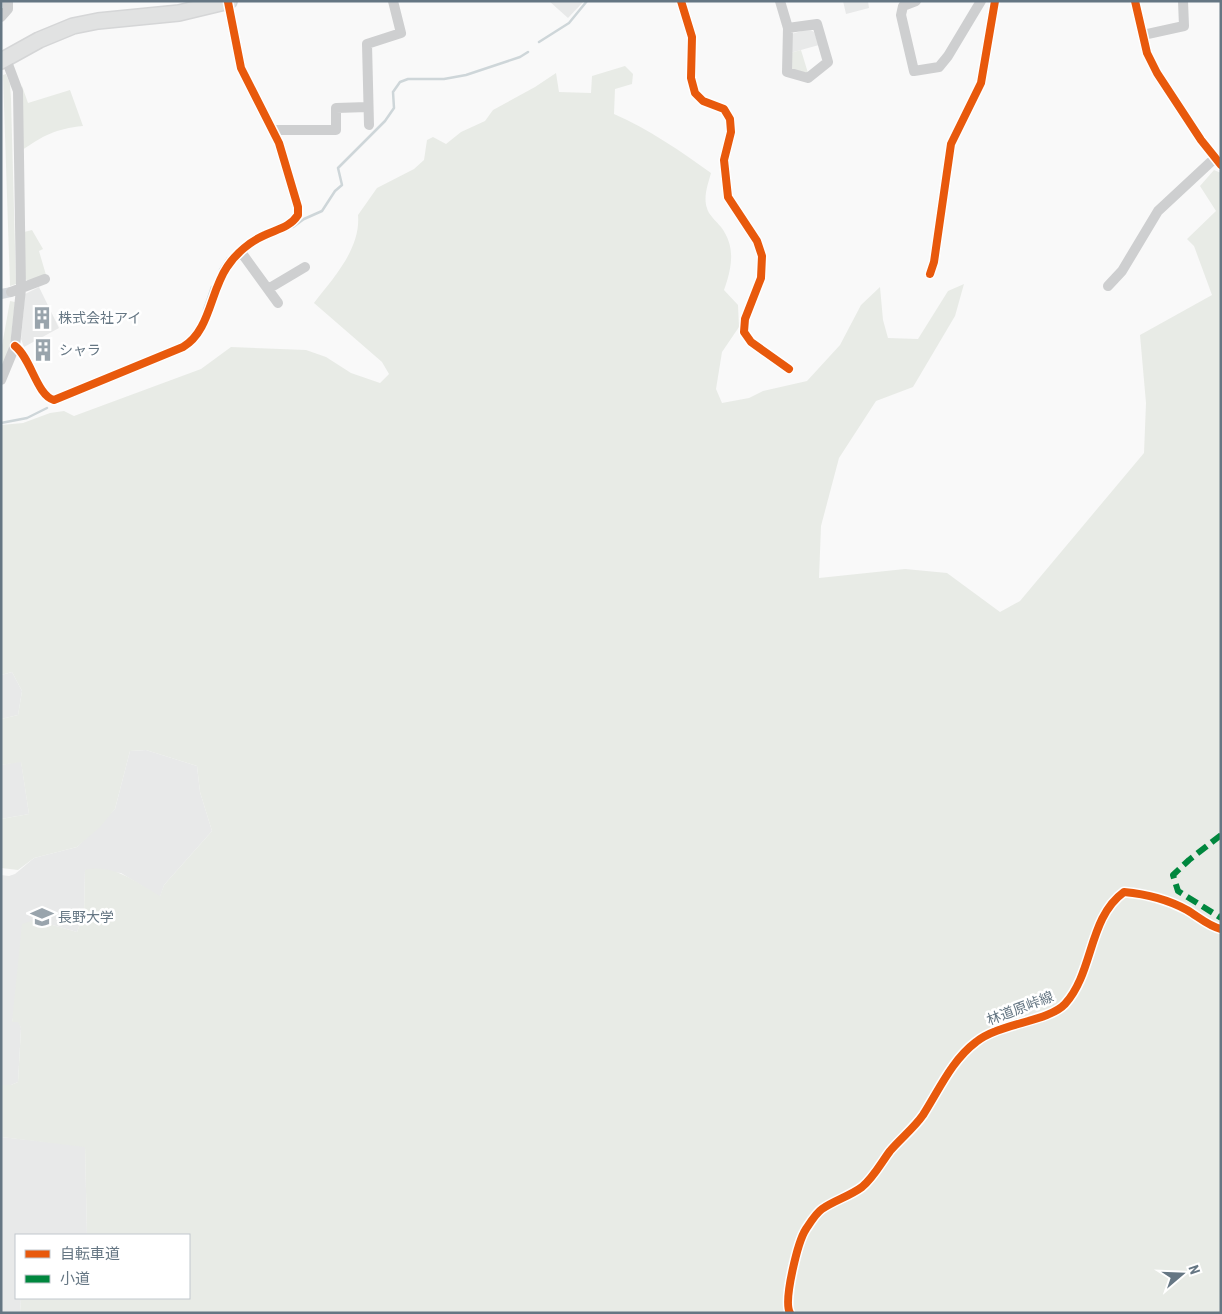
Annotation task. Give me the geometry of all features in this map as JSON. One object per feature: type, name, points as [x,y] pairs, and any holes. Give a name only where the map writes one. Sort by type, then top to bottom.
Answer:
[{"type":"street","points":[[1,17],[8,9],[8,1]]},
{"type":"street","points":[[1,380],[15,346],[18,90],[3,60],[49,34],[73,26],[98,21],[178,13],[228,1],[242,68],[273,130],[284,157],[298,207],[298,215],[290,225],[264,235],[241,252],[227,266],[220,279],[199,335],[193,341],[58,400],[49,398],[39,384],[24,352],[15,346]]},
{"type":"street","points":[[369,125],[367,44],[401,33],[393,1]]},
{"type":"street","points":[[681,1],[692,36],[691,78],[695,93],[702,100],[724,109],[730,119],[731,132],[724,160],[728,197],[757,241],[762,256],[761,278],[745,319],[744,332],[751,342],[789,369]]},
{"type":"street","points":[[780,1],[788,28],[787,72],[808,78],[828,62],[817,24],[788,28]]},
{"type":"street","points":[[916,1],[903,6],[901,14],[914,71],[938,67],[948,56],[981,1]]},
{"type":"street","points":[[930,274],[934,262],[951,144],[981,84],[995,1]]},
{"type":"street","points":[[1108,286],[1122,271],[1158,211],[1218,161],[1157,73],[1147,53],[1135,1]]},
{"type":"street","points":[[1143,35],[1184,26],[1183,1]]},
{"type":"street","points":[[273,130],[336,130],[336,108],[368,107]]},
{"type":"street","points":[[241,252],[278,303]]},
{"type":"street","points":[[268,289],[305,267]]},
{"type":"street","points":[[16,291],[45,279]]},
{"type":"street","name":"林道原峠線","points":[[790,1313],[788,1308],[790,1282],[804,1231],[821,1209],[862,1187],[877,1171],[890,1151],[921,1117],[959,1058],[976,1042],[993,1030],[1044,1015],[1063,1006],[1074,993],[1097,931],[1114,899],[1124,892],[1156,897],[1186,910],[1213,928],[1221,930]]},
{"type":"shaded area","points":[[549,1],[584,1],[568,18]]},
{"type":"shaded area","points":[[843,1],[868,1],[869,8],[846,14]]},
{"type":"shaded area","points":[[809,29],[814,32],[819,45],[790,53],[791,34]]},
{"type":"shaded area","points":[[801,50],[808,73],[793,71],[789,67],[790,53]]},
{"type":"shaded area","points":[[625,66],[633,74],[632,84],[615,89],[614,114],[652,133],[711,173],[706,190],[706,204],[709,213],[721,227],[729,242],[731,265],[724,290],[738,305],[739,327],[722,352],[716,389],[722,403],[749,398],[763,391],[807,381],[840,345],[861,305],[880,287],[883,320],[888,338],[918,339],[948,291],[964,284],[955,316],[913,387],[876,401],[839,458],[821,526],[819,578],[905,569],[947,573],[1000,612],[1020,601],[1144,453],[1146,403],[1140,335],[1212,295],[1194,246],[1187,239],[1216,211],[1200,186],[1214,170],[1221,173],[1221,1313],[20,1313],[21,1299],[190,1299],[190,1234],[87,1234],[85,1147],[1,1137],[1,1085],[11,1085],[18,1082],[21,1028],[18,1022],[12,1022],[22,924],[35,920],[77,932],[84,914],[85,870],[105,869],[115,872],[134,880],[160,896],[164,885],[212,831],[200,792],[197,766],[146,750],[130,751],[115,809],[100,827],[77,847],[34,858],[18,870],[1,868],[1,819],[29,814],[21,762],[1,765],[1,719],[18,715],[22,691],[12,672],[1,675],[1,425],[23,423],[50,413],[64,411],[74,416],[201,369],[231,347],[306,350],[326,357],[351,373],[380,383],[389,374],[382,362],[314,303],[337,273],[350,251],[358,228],[358,215],[377,188],[414,169],[424,160],[427,140],[433,137],[446,144],[461,132],[485,121],[493,110],[556,73],[559,92],[591,93],[592,76]]},
{"type":"shaded area","points":[[6,74],[10,84],[11,99],[16,284],[10,286],[3,75]]},
{"type":"shaded area","points":[[22,86],[28,103],[70,90],[83,126],[50,134],[21,151]]},
{"type":"shaded area","points":[[32,230],[43,249],[39,251],[46,275],[30,282],[25,279],[24,232]]},
{"type":"shaded area","points":[[39,287],[59,328],[24,347],[21,339],[25,294]]},
{"type":"shaded area","points":[[10,301],[15,302],[10,346],[1,373],[1,351]]},
{"type":"shaded area","points":[[12,672],[22,691],[18,715],[1,719],[1,675]]},
{"type":"shaded area","name":"長野大学","points":[[146,750],[197,766],[200,792],[212,831],[164,885],[160,897],[121,873],[85,870],[84,914],[77,932],[35,920],[12,1022],[19,1022],[21,1028],[18,1082],[11,1085],[1,1085],[1,875],[9,876],[15,874],[34,858],[77,847],[115,809],[130,751]]},
{"type":"shaded area","points":[[21,761],[29,814],[1,819],[1,765]]},
{"type":"shaded area","points":[[1,1137],[85,1146],[87,1234],[15,1234],[15,1299],[21,1299],[20,1313],[1,1313]]},
{"type":"waterway","points":[[539,42],[569,23],[587,1]]},
{"type":"waterway","points":[[293,227],[304,219],[322,211],[335,191],[342,185],[338,168],[385,121],[394,108],[393,92],[400,82],[408,79],[444,79],[466,75],[520,57],[528,52]]},
{"type":"waterway","points":[[220,270],[228,258]]},
{"type":"waterway","points":[[204,310],[212,287]]},
{"type":"waterway","points":[[1,423],[27,418],[47,408]]},
{"type":"tunnel","points":[[1,294],[11,292]]},
{"type":"marked path","points":[[1221,835],[1173,875],[1178,891],[1221,918]]},
{"type":"cycle path","points":[[681,1],[692,37],[691,78],[695,93],[703,101],[724,109],[730,119],[731,132],[724,160],[728,197],[757,241],[762,256],[761,278],[745,319],[744,332],[751,342],[789,369]]},
{"type":"cycle path","points":[[930,274],[934,262],[951,144],[981,83],[995,1]]},
{"type":"cycle path","points":[[1135,1],[1147,53],[1157,73],[1201,140],[1221,165]]},
{"type":"cycle path","points":[[15,346],[21,352],[43,392],[54,400],[183,347],[199,331],[221,277],[235,257],[254,241],[287,225],[298,215],[298,207],[279,143],[241,68],[228,2]]},
{"type":"cycle path","points":[[790,1313],[788,1296],[796,1258],[806,1229],[815,1216],[827,1206],[866,1183],[890,1151],[923,1115],[947,1076],[967,1049],[986,1036],[1047,1015],[1065,1004],[1081,977],[1097,930],[1104,916],[1112,903],[1124,892],[1172,903],[1212,926],[1221,929]]},
{"type":"place","name":"株式会社アイ","points":[[42,318]]},
{"type":"place","name":"シャラ","points":[[43,350]]},
{"type":"place","name":"長野大学","points":[[42,917]]}]
